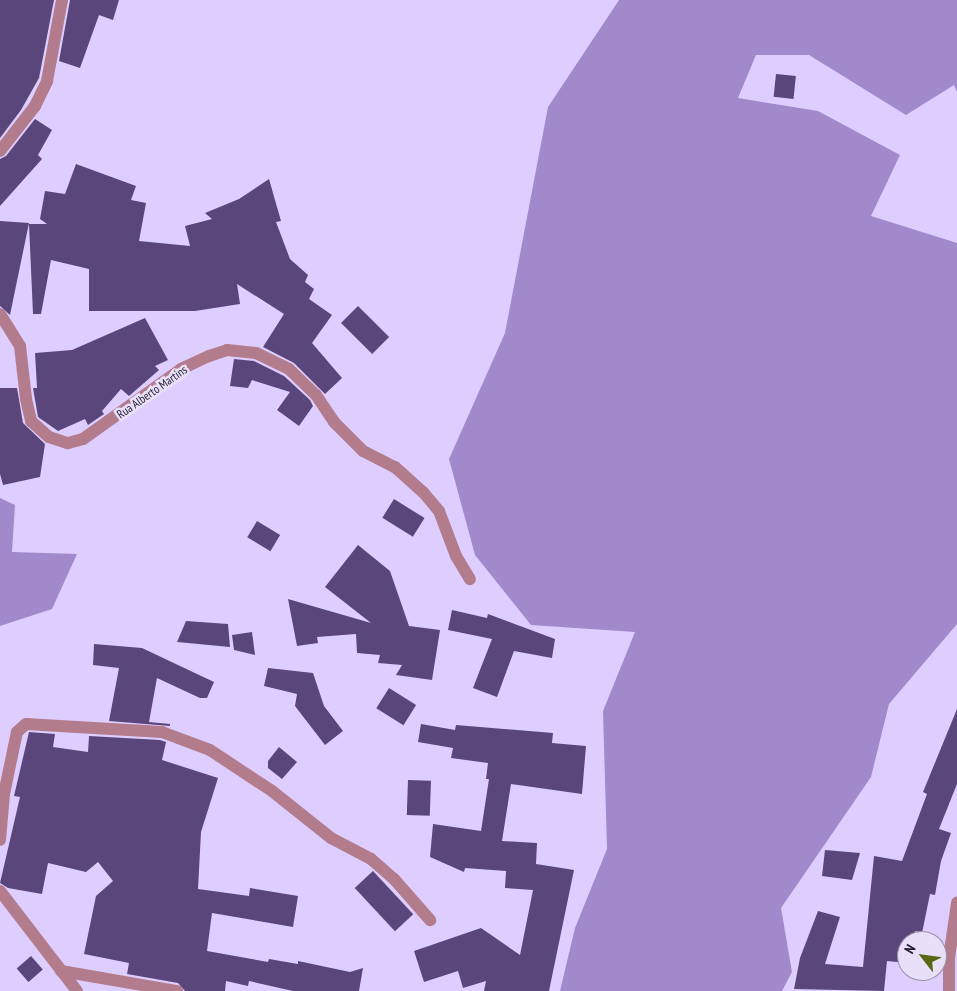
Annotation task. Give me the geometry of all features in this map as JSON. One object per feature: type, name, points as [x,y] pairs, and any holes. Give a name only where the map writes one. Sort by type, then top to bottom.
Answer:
[{"type":"street","points":[[0,151],[35,106],[47,81],[62,0]]},
{"type":"street","name":"Rua Alberto Martins","points":[[0,314],[20,346],[26,399],[31,421],[49,437],[68,443],[83,439],[181,369],[209,356],[227,350],[256,353],[289,369],[316,395],[334,422],[363,451],[395,467],[423,492],[439,511],[456,556],[470,579]]},
{"type":"street","points":[[0,840],[4,794],[17,732],[26,724],[162,732],[210,750],[272,791],[331,838],[371,859],[394,879],[430,920]]},
{"type":"street","points":[[0,891],[77,991]]},
{"type":"street","points":[[949,991],[949,958],[957,903]]},
{"type":"street","points":[[61,970],[177,991]]},
{"type":"shaded area","points":[[619,0],[957,0],[957,92],[954,85],[906,115],[809,55],[756,55],[738,98],[818,111],[900,155],[871,216],[957,243],[957,624],[889,704],[871,777],[781,908],[792,972],[782,991],[560,991],[575,928],[607,849],[603,711],[635,632],[531,625],[475,555],[449,459],[505,333],[548,107]]},
{"type":"shaded area","points":[[0,498],[15,505],[12,552],[77,554],[52,609],[0,626]]},
{"type":"building","points":[[0,0],[54,0],[39,78],[21,110],[0,138]]},
{"type":"building","points":[[70,0],[119,0],[113,20],[99,15],[80,68],[59,61]]},
{"type":"building","points":[[776,74],[796,76],[793,99],[774,97]]},
{"type":"building","points":[[35,119],[52,130],[38,155],[42,159],[0,206],[0,159],[6,156]]},
{"type":"building","points":[[76,164],[136,186],[131,200],[146,203],[139,241],[190,246],[185,226],[212,219],[205,213],[239,199],[269,179],[281,221],[276,222],[290,259],[308,275],[305,282],[314,289],[309,299],[332,315],[312,343],[342,378],[325,394],[294,363],[263,347],[284,314],[237,284],[240,304],[195,311],[89,311],[89,269],[51,260],[41,314],[33,314],[29,224],[47,224],[40,219],[45,191],[65,194]]},
{"type":"building","points":[[0,221],[29,223],[10,315],[0,306]]},
{"type":"building","points":[[358,306],[389,337],[372,354],[341,323]]},
{"type":"building","points":[[145,318],[168,360],[155,366],[159,370],[129,396],[121,389],[102,411],[104,414],[88,425],[85,419],[58,431],[38,417],[33,388],[37,388],[35,353],[72,350]]},
{"type":"building","points":[[234,359],[254,361],[284,376],[310,400],[313,406],[299,426],[277,410],[290,392],[252,380],[248,388],[230,386]]},
{"type":"building","points":[[0,388],[17,388],[23,423],[45,444],[40,477],[3,485],[0,474]]},
{"type":"building","points":[[394,499],[425,518],[413,537],[382,518]]},
{"type":"building","points":[[257,521],[280,535],[270,551],[247,537]]},
{"type":"building","points":[[358,545],[390,571],[409,626],[440,630],[432,680],[396,675],[402,665],[378,663],[380,655],[357,653],[356,634],[317,637],[318,643],[297,646],[288,599],[371,623],[325,587]]},
{"type":"building","points":[[452,610],[487,618],[488,614],[555,639],[552,658],[514,651],[497,697],[473,688],[492,639],[448,630]]},
{"type":"building","points":[[186,621],[228,624],[230,647],[177,642]]},
{"type":"building","points":[[252,632],[255,655],[234,650],[232,635]]},
{"type":"building","points":[[94,644],[142,648],[214,682],[207,698],[200,698],[157,678],[149,722],[170,724],[170,726],[109,721],[119,668],[93,665]]},
{"type":"building","points":[[268,668],[313,673],[324,706],[343,731],[325,745],[295,706],[297,694],[264,686]]},
{"type":"building","points":[[389,688],[416,705],[403,725],[376,708]]},
{"type":"building","points":[[957,709],[957,784],[939,829],[951,833],[941,861],[935,895],[930,894],[922,931],[897,931],[897,962],[887,961],[884,991],[794,989],[800,958],[818,911],[840,917],[825,964],[863,967],[874,856],[902,861],[927,794],[923,792]]},
{"type":"building","points":[[421,724],[455,730],[456,725],[553,733],[552,743],[586,746],[582,794],[511,784],[502,841],[537,843],[536,864],[574,870],[549,991],[484,991],[486,981],[463,988],[458,971],[424,982],[414,951],[481,928],[520,955],[533,890],[505,888],[506,871],[465,868],[464,872],[430,857],[433,824],[481,831],[489,779],[486,779],[488,763],[451,758],[453,748],[418,742]]},
{"type":"building","points":[[29,732],[55,734],[53,747],[88,752],[89,736],[160,740],[166,742],[162,760],[218,778],[201,832],[198,889],[249,896],[250,888],[298,896],[293,927],[212,913],[207,951],[268,962],[269,959],[298,964],[298,961],[350,972],[363,968],[359,991],[293,991],[249,981],[248,986],[226,981],[225,991],[185,991],[178,983],[127,974],[129,963],[84,954],[96,896],[113,881],[98,862],[86,872],[48,863],[42,894],[8,888],[0,883],[20,797],[14,796]]},
{"type":"building","points":[[279,747],[297,762],[282,779],[268,768],[268,761]]},
{"type":"building","points":[[408,780],[431,781],[430,816],[407,815]]},
{"type":"building","points":[[825,850],[860,853],[852,880],[822,876]]},
{"type":"building","points":[[373,871],[413,914],[395,931],[355,888]]},
{"type":"building","points":[[31,956],[43,970],[28,982],[17,968]]}]
